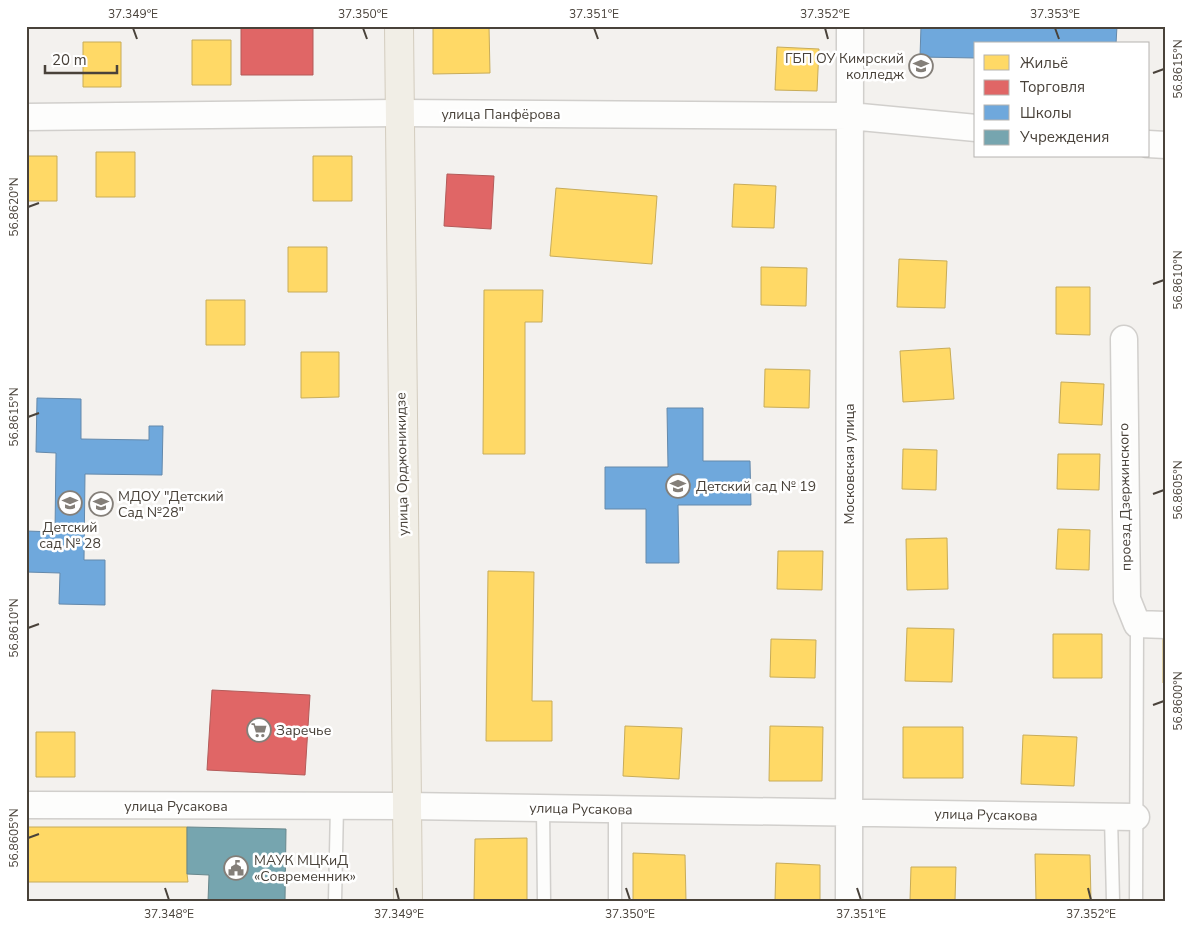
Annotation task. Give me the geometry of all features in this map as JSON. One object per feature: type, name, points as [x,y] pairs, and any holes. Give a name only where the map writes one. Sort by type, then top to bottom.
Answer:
[{"type":"main road","name":"улица Орджоникидзе","points":[[399,26],[398,113],[408,901]]},
{"type":"street","name":"Московская улица","points":[[849,901],[850,26]]},
{"type":"street","name":"улица Панфёрова","points":[[26,117],[398,113],[850,116],[974,128]]},
{"type":"street","points":[[1150,144],[1166,145]]},
{"type":"street","name":"проезд Дзержинского","points":[[1124,339],[1127,599],[1137,624]]},
{"type":"street","points":[[1137,624],[1166,625]]},
{"type":"street","name":"улица Русакова","points":[[26,805],[406,806],[1124,817]]},
{"type":"lane","points":[[1113,901],[1124,817],[1137,624]]},
{"type":"lane","points":[[335,901],[337,806]]},
{"type":"lane","points":[[543,808],[544,901]]},
{"type":"lane","points":[[615,810],[615,901]]},
{"type":"lane","points":[[1124,817],[1136,901]]},
{"type":"building: Жильё","points":[[433,26],[489,26],[490,73],[433,74]]},
{"type":"building: Жильё","points":[[192,40],[231,40],[231,85],[192,85]]},
{"type":"building: Жильё","points":[[83,42],[121,42],[121,87],[83,87]]},
{"type":"building: Жильё","points":[[777,47],[819,49],[817,91],[775,90]]},
{"type":"building: Жильё","points":[[96,152],[135,152],[135,197],[96,197]]},
{"type":"building: Жильё","points":[[26,156],[57,156],[57,201],[26,201]]},
{"type":"building: Жильё","points":[[313,156],[352,156],[352,201],[313,201]]},
{"type":"building: Жильё","points":[[734,184],[776,186],[774,228],[732,227]]},
{"type":"building: Жильё","points":[[556,188],[657,196],[652,264],[550,256]]},
{"type":"building: Жильё","points":[[288,247],[327,247],[327,292],[288,292]]},
{"type":"building: Жильё","points":[[899,259],[947,261],[945,308],[897,307]]},
{"type":"building: Жильё","points":[[761,267],[807,268],[806,306],[761,305]]},
{"type":"building: Жильё","points":[[1056,287],[1090,287],[1090,335],[1056,334]]},
{"type":"building: Жильё","points":[[484,290],[543,290],[542,322],[525,322],[525,454],[483,454]]},
{"type":"building: Жильё","points":[[206,300],[245,300],[245,345],[206,345]]},
{"type":"building: Жильё","points":[[950,348],[954,399],[903,402],[900,351]]},
{"type":"building: Жильё","points":[[301,352],[339,352],[339,397],[301,398]]},
{"type":"building: Жильё","points":[[765,369],[810,370],[809,408],[764,407]]},
{"type":"building: Жильё","points":[[1061,382],[1104,384],[1102,425],[1059,423]]},
{"type":"building: Жильё","points":[[903,449],[937,450],[936,490],[902,489]]},
{"type":"building: Жильё","points":[[1058,454],[1100,454],[1099,490],[1057,489]]},
{"type":"building: Жильё","points":[[1058,529],[1090,530],[1089,570],[1056,569]]},
{"type":"building: Жильё","points":[[947,538],[948,589],[907,590],[906,539]]},
{"type":"building: Жильё","points":[[778,551],[823,551],[822,590],[777,589]]},
{"type":"building: Жильё","points":[[488,571],[534,572],[532,701],[552,701],[552,741],[486,741]]},
{"type":"building: Жильё","points":[[907,628],[954,629],[952,682],[905,681]]},
{"type":"building: Жильё","points":[[1053,634],[1102,634],[1102,678],[1053,678]]},
{"type":"building: Жильё","points":[[1163,635],[1166,635],[1166,684],[1163,683]]},
{"type":"building: Жильё","points":[[771,639],[816,640],[815,678],[770,677]]},
{"type":"building: Жильё","points":[[625,726],[682,728],[679,779],[623,776]]},
{"type":"building: Жильё","points":[[770,726],[823,727],[822,781],[769,781]]},
{"type":"building: Жильё","points":[[903,727],[963,727],[963,778],[903,778]]},
{"type":"building: Жильё","points":[[36,732],[75,732],[75,777],[36,777]]},
{"type":"building: Жильё","points":[[1023,735],[1077,737],[1074,786],[1021,784]]},
{"type":"building: Жильё","points":[[26,827],[187,827],[188,882],[26,882]]},
{"type":"building: Жильё","points":[[527,838],[527,901],[474,901],[475,839]]},
{"type":"building: Жильё","points":[[633,853],[685,855],[686,901],[633,901]]},
{"type":"building: Жильё","points":[[1035,854],[1090,855],[1091,901],[1036,901]]},
{"type":"building: Жильё","points":[[776,863],[820,865],[820,901],[775,901]]},
{"type":"building: Жильё","points":[[911,867],[956,867],[955,901],[910,901]]},
{"type":"building: Торговля","points":[[241,26],[313,26],[313,75],[241,75]]},
{"type":"building: Торговля","points":[[447,174],[494,176],[491,229],[444,226]]},
{"type":"building: Торговля","name":"Заречье","points":[[212,690],[310,695],[305,775],[207,770]]},
{"type":"building: Школы","points":[[921,26],[999,28],[999,26],[1117,26],[1116,42],[974,42],[974,58],[920,57]]},
{"type":"building: Школы","name":"Детский сад № 28","points":[[37,398],[81,399],[81,439],[149,440],[149,426],[163,426],[162,475],[85,474],[84,560],[105,560],[105,605],[59,604],[60,573],[26,572],[26,531],[55,532],[56,453],[36,452]]},
{"type":"building: Школы","name":"Детский сад № 19","points":[[667,408],[703,408],[703,461],[750,461],[751,505],[678,505],[679,563],[646,563],[646,509],[605,509],[605,467],[668,467]]},
{"type":"building: Учреждения","name":"МАУК МЦКиД «Современник»","points":[[187,827],[286,829],[285,901],[208,901],[209,875],[187,874]]},
{"type":"place","name":"ГБП ОУ Кимрский колледж","points":[[921,66]]},
{"type":"place","name":"Детский сад № 19","points":[[678,486]]},
{"type":"place","name":"Детский сад № 28","points":[[70,503]]},
{"type":"place","name":"МДОУ \"Детский Сад №28\"","points":[[101,504]]},
{"type":"place","name":"Заречье","points":[[259,730]]},
{"type":"place","name":"МАУК МЦКиД «Современник»","points":[[236,868]]}]
